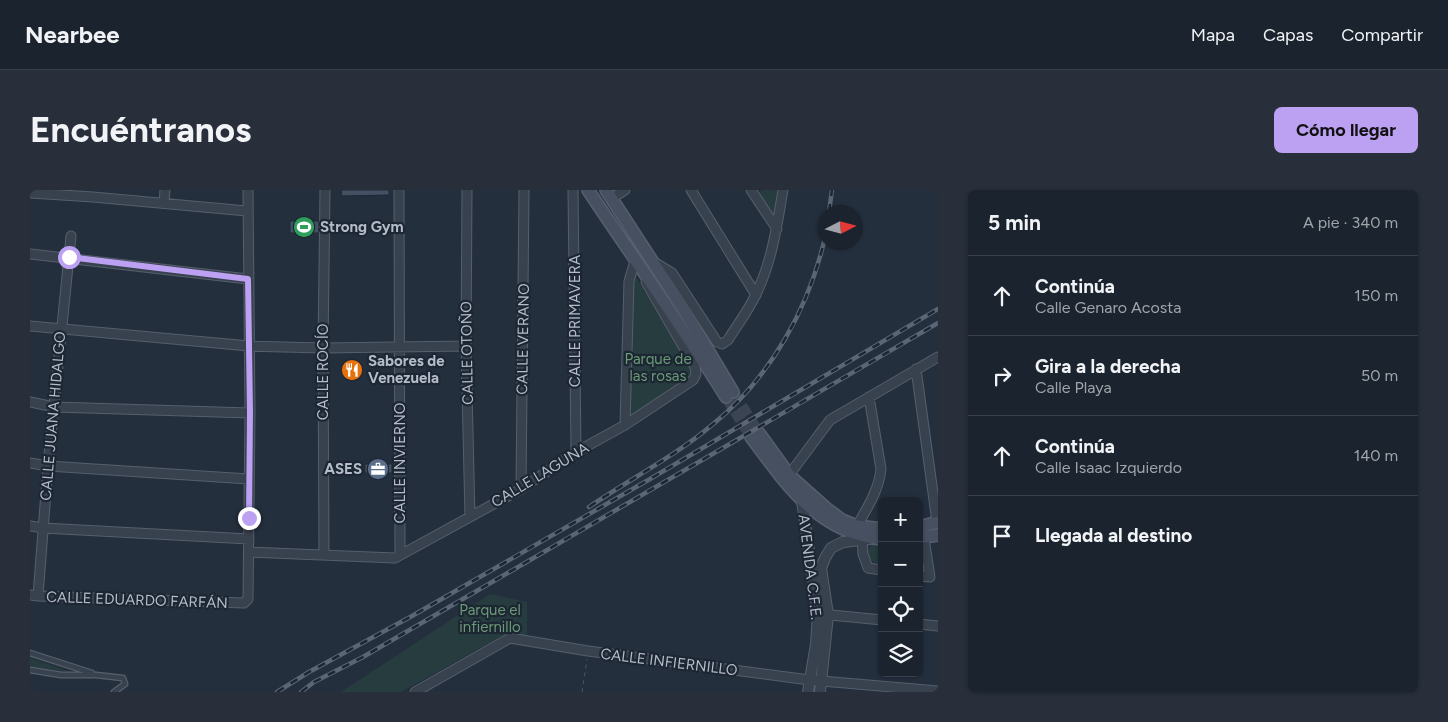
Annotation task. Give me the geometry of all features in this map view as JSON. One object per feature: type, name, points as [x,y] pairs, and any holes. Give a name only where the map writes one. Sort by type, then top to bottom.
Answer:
[{"type":"main road","points":[[588,190],[729,394],[715,360],[609,194]]},
{"type":"main road","points":[[755,435],[807,493],[842,520],[878,535],[838,526],[816,513],[781,478],[755,435]]},
{"type":"main road","points":[[923,526],[938,522]]},
{"type":"main road","points":[[923,538],[938,534]]},
{"type":"street","points":[[164,203],[165,190]]},
{"type":"street","points":[[248,190],[250,552]]},
{"type":"street","name":"CALLE ROCÍO","points":[[324,554],[323,348],[325,190]]},
{"type":"street","name":"CALLE INVIERNO","points":[[399,190],[400,555]]},
{"type":"street","name":"CALLE OTOÑO","points":[[467,190],[466,346],[470,516]]},
{"type":"street","name":"CALLE VERANO","points":[[521,489],[524,190]]},
{"type":"street","name":"CALLE PRIMAVERA","points":[[574,190],[576,452]]},
{"type":"street","points":[[609,194],[624,190]]},
{"type":"street","points":[[691,190],[756,295]]},
{"type":"street","points":[[751,190],[777,229]]},
{"type":"street","points":[[652,260],[672,273],[717,342],[722,344],[728,340],[756,295],[767,266],[777,229],[783,190]]},
{"type":"street","points":[[32,192],[94,193],[164,203],[247,211]]},
{"type":"street","name":"CALLE JUANA HIDALGO","points":[[34,596],[43,528],[71,236]]},
{"type":"street","points":[[30,254],[248,279]]},
{"type":"street","points":[[626,425],[628,281],[636,262]]},
{"type":"street","name":"CALLE LAGUNA","points":[[250,552],[395,558],[521,489],[576,452],[626,425],[693,380],[696,374],[695,367],[652,296],[636,262]]},
{"type":"street","points":[[30,326],[249,346],[323,348],[466,346]]},
{"type":"street","points":[[792,471],[830,420],[938,357]]},
{"type":"street","points":[[916,369],[938,522]]},
{"type":"street","points":[[857,526],[876,492],[880,480],[869,397]]},
{"type":"street","points":[[30,402],[54,407],[250,413]]},
{"type":"street","points":[[30,463],[48,466],[249,479]]},
{"type":"street","name":"AVENIDA C.F.E.","points":[[802,501],[823,614],[808,692]]},
{"type":"street","points":[[30,526],[249,539]]},
{"type":"street","name":"AVENIDA C.F.E.","points":[[821,687],[823,614],[821,568],[832,548],[843,542],[862,540],[878,535]]},
{"type":"street","points":[[862,540],[863,554],[868,568],[878,569]]},
{"type":"street","points":[[923,543],[930,577],[923,576]]},
{"type":"street","name":"CALLE EDUARDO FARFÁN","points":[[34,596],[244,603],[248,599],[250,552]]},
{"type":"street","points":[[823,614],[878,620]]},
{"type":"street","points":[[923,624],[938,626]]},
{"type":"street","name":"CALLE INFIERNILLO","points":[[415,692],[510,638],[588,651],[810,680],[821,687],[938,691]]},
{"type":"lane","points":[[30,653],[96,675]]},
{"type":"lane","points":[[30,670],[61,675],[96,675],[123,678],[125,684],[114,692]]},
{"type":"path","points":[[582,692],[588,651]]},
{"type":"green space","points":[[762,190],[777,190],[774,220],[757,194]]},
{"type":"green space","name":"Parque de las rosas","points":[[634,274],[695,375],[630,417]]},
{"type":"green space","points":[[872,544],[878,544],[878,564],[867,557],[867,551]]},
{"type":"green space","points":[[923,550],[926,573],[923,573]]},
{"type":"green space","name":"Parque el infiernillo","points":[[490,594],[527,602],[527,637],[502,636],[401,692],[341,692]]},
{"type":"green space","points":[[30,658],[71,672],[30,667]]},
{"type":"building","points":[[341,190],[389,190],[389,195],[342,196]]},
{"type":"building","name":"Strong Gym","points":[[290,221],[319,221],[319,233],[290,233]]},
{"type":"building","name":"Sabores de Venezuela","points":[[345,360],[359,360],[359,380],[346,380]]},
{"type":"building","name":"ASES","points":[[365,464],[392,464],[392,473],[365,473]]},
{"type":"tunnel","points":[[733,392],[759,433]]},
{"type":"tunnel","points":[[726,397],[751,437]]},
{"type":"railway","points":[[830,205],[832,190]]},
{"type":"railway","points":[[589,507],[697,437],[733,406],[770,363],[785,339],[810,287],[822,250]]},
{"type":"railway","points":[[277,692],[650,479],[938,309]]},
{"type":"railway","points":[[301,692],[314,682],[363,657],[938,323]]},
{"type":"place","name":"Strong Gym","points":[[304,227]]},
{"type":"place","name":"Sabores de Venezuela","points":[[352,370]]},
{"type":"place","name":"ASES","points":[[378,469]]},
{"type":"route","points":[[69,257],[248,279],[249,518]]}]
